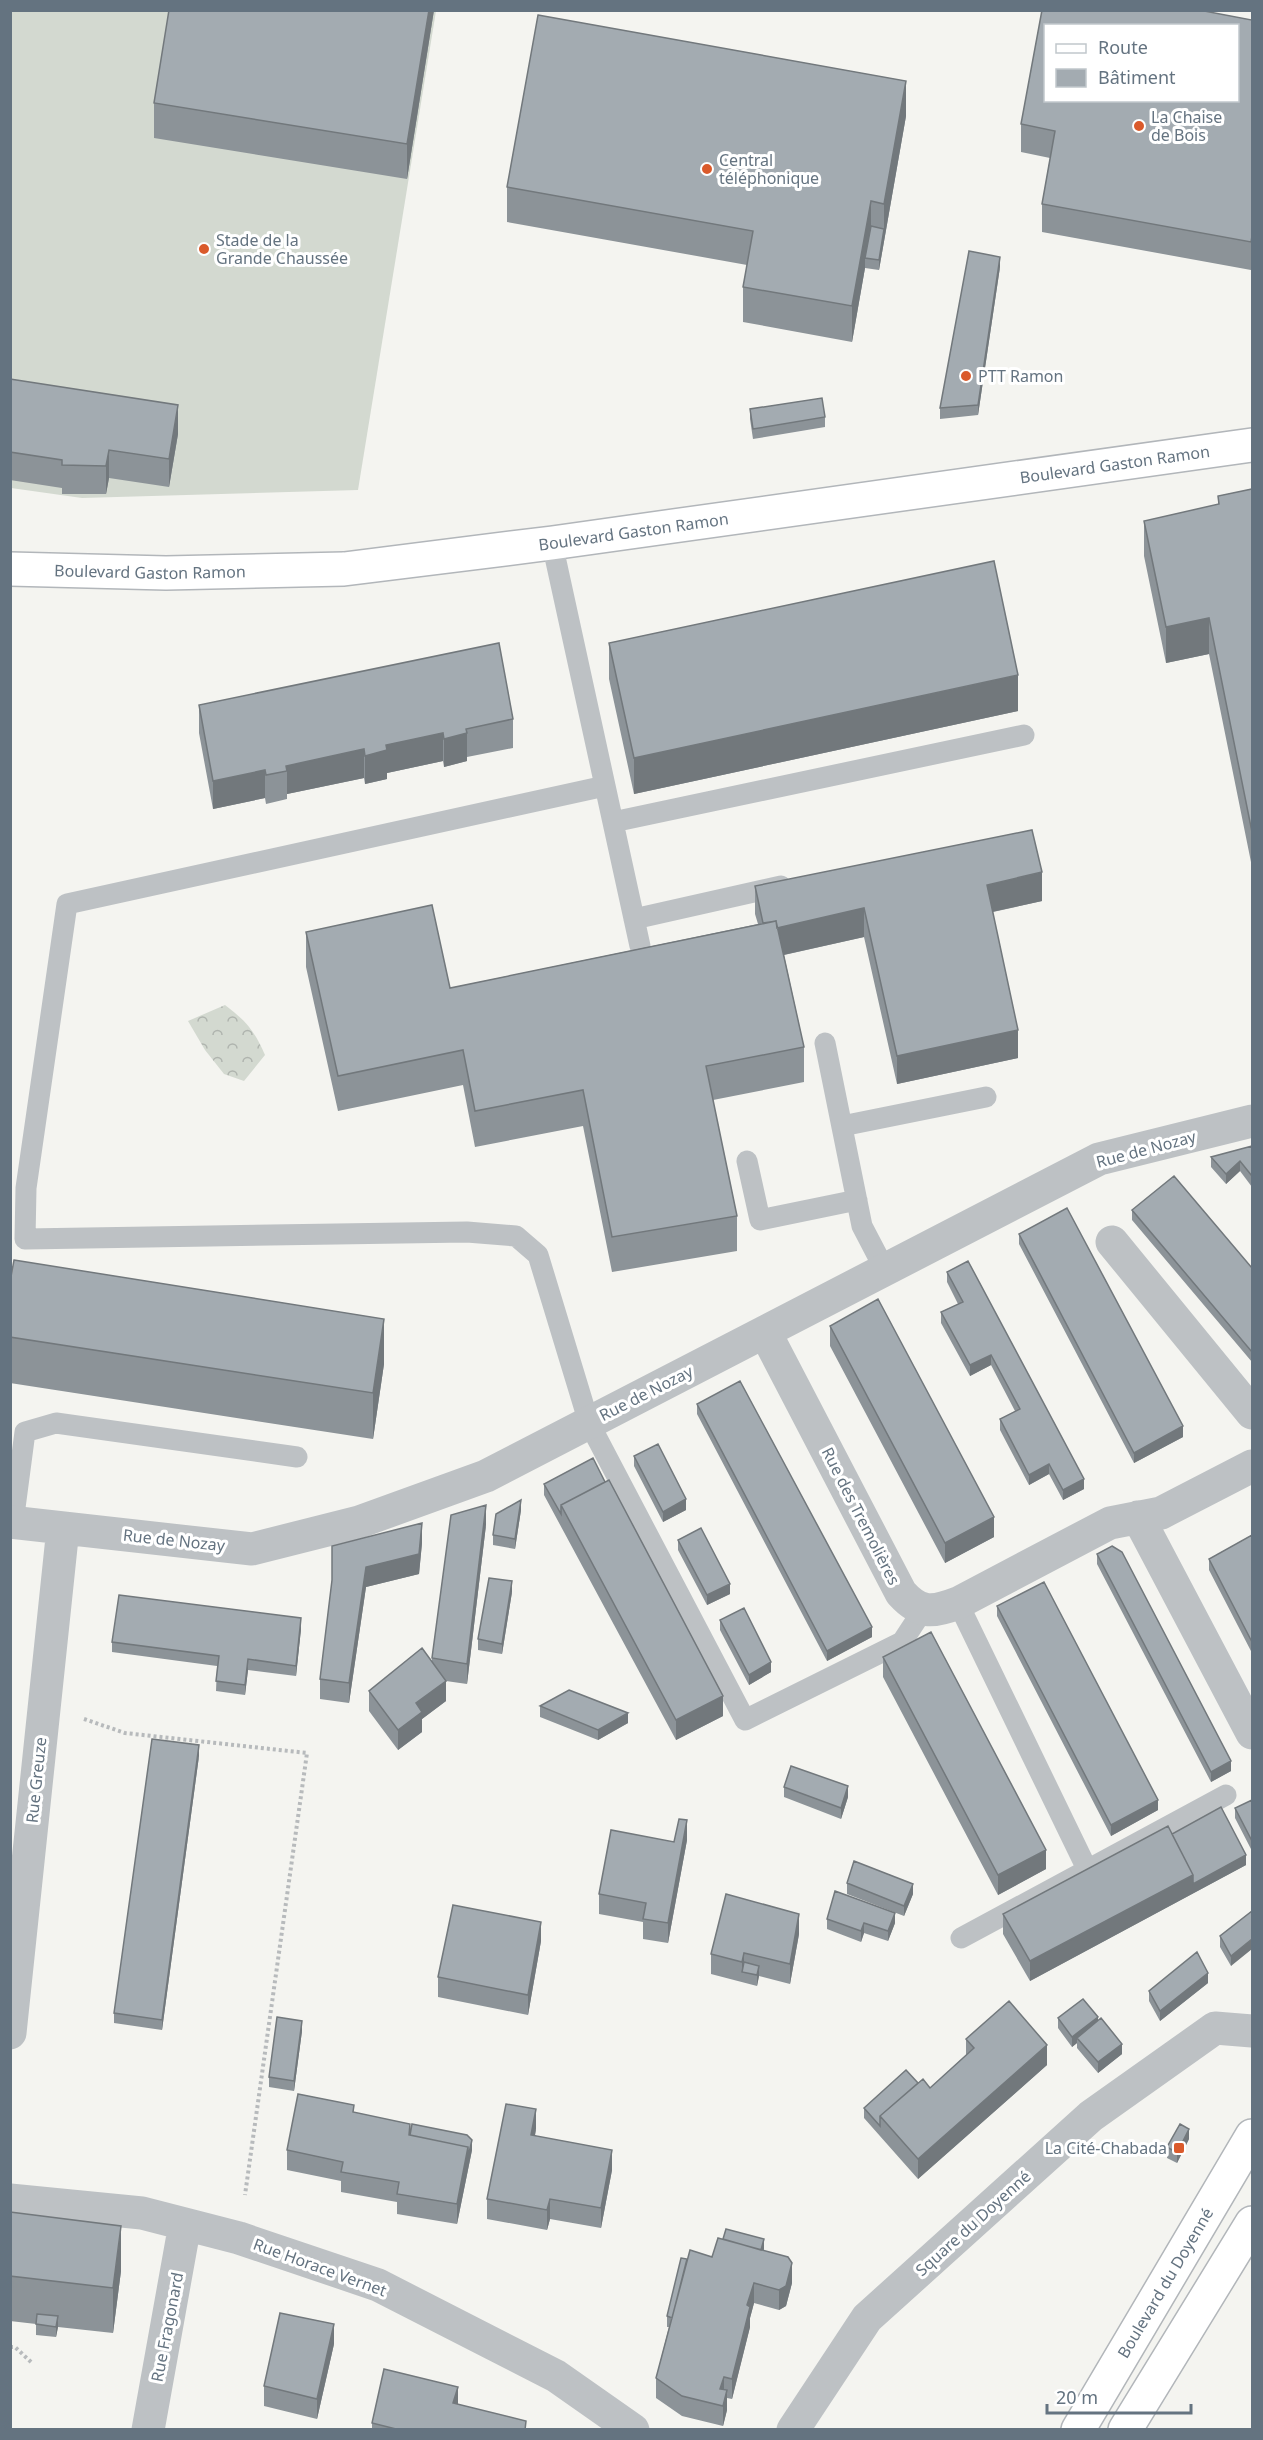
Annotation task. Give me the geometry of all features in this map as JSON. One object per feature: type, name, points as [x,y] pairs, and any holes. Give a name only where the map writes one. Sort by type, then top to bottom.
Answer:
[{"type":"main road","name":"Boulevard Gaston Ramon","points":[[10,569],[155,573],[344,569],[552,543],[1252,445]]},
{"type":"main road","name":"Boulevard du Doyenné","points":[[1078,2430],[1252,2136]]},
{"type":"main road","points":[[1125,2430],[1252,2223]]},
{"type":"street","name":"Rue de Nozay","points":[[12,1522],[252,1549],[359,1522],[486,1476],[1099,1159],[1252,1121]]},
{"type":"street","points":[[1112,1242],[1252,1413]]},
{"type":"street","name":"Rue des Tremolières","points":[[765,1332],[901,1593],[910,1603],[923,1610]]},
{"type":"street","points":[[923,1610],[934,1611],[957,1603],[1110,1523],[1161,1513],[1252,1466]]},
{"type":"street","points":[[1138,1518],[1252,1733]]},
{"type":"street","name":"Rue Greuze","points":[[10,2033],[63,1528]]},
{"type":"street","name":"Square du Doyenné","points":[[793,2430],[867,2318],[1091,2116],[1215,2028],[1252,2031]]},
{"type":"street","name":"Rue Horace Vernet","points":[[10,2200],[142,2213],[239,2238],[378,2285],[556,2376],[633,2430]]},
{"type":"street","name":"Rue Fragonard","points":[[148,2430],[185,2224]]},
{"type":"lane","points":[[552,543],[640,946]]},
{"type":"lane","points":[[613,822],[1024,735]]},
{"type":"lane","points":[[605,786],[67,904],[26,1188],[25,1239],[467,1232],[516,1236],[538,1255],[589,1423],[745,1720],[902,1642],[923,1610]]},
{"type":"lane","points":[[634,919],[796,883]]},
{"type":"lane","points":[[825,1043],[862,1226],[885,1270]]},
{"type":"lane","points":[[842,1126],[986,1097]]},
{"type":"lane","points":[[747,1161],[760,1220],[857,1200]]},
{"type":"lane","points":[[12,1522],[25,1432],[56,1423],[297,1457]]},
{"type":"lane","points":[[957,1603],[1087,1869]]},
{"type":"lane","points":[[961,1938],[1226,1795]]},
{"type":"path","points":[[74,1715],[125,1733],[307,1753],[244,2199]]},
{"type":"path","points":[[10,2347],[15,2347],[32,2363]]},
{"type":"green space","name":"Stade de la Grande Chaussée","points":[[10,11],[436,11],[358,490],[82,498],[11,488]]},
{"type":"green space","points":[[225,1005],[249,1027],[265,1055],[244,1081],[224,1074],[205,1050],[188,1021]]},
{"type":"building","points":[[169,10],[429,10],[407,144],[154,103]]},
{"type":"building","name":"La Chaise de Bois","points":[[1042,10],[1199,10],[1252,20],[1251,242],[1042,204],[1055,131],[1021,124]]},
{"type":"building","name":"Central téléphonique","points":[[538,15],[906,81],[884,204],[871,201],[852,306],[743,287],[753,231],[507,187]]},
{"type":"building","points":[[871,226],[884,229],[879,260],[865,258]]},
{"type":"building","points":[[969,251],[1000,257],[978,405],[940,408]]},
{"type":"building","points":[[10,379],[178,405],[169,459],[109,450],[106,466],[62,465],[62,460],[10,452]]},
{"type":"building","points":[[822,398],[825,417],[753,429],[750,409]]},
{"type":"building","points":[[1252,489],[1252,832],[1209,618],[1166,627],[1144,521],[1219,504],[1218,496]]},
{"type":"building","points":[[994,561],[1018,675],[634,758],[609,643]]},
{"type":"building","points":[[499,643],[513,719],[466,729],[467,733],[444,739],[443,733],[386,745],[387,750],[365,756],[364,749],[286,766],[287,771],[266,775],[265,770],[213,781],[199,705]]},
{"type":"building","points":[[1032,830],[1042,872],[987,885],[1018,1030],[897,1056],[864,908],[777,928],[776,921],[763,923],[755,886]]},
{"type":"building","points":[[432,905],[450,988],[776,921],[804,1047],[706,1066],[737,1216],[612,1237],[583,1090],[475,1111],[463,1050],[338,1076],[306,932]]},
{"type":"building","points":[[1252,1146],[1252,1176],[1240,1161],[1226,1174],[1211,1157]]},
{"type":"building","points":[[1174,1176],[1252,1268],[1252,1352],[1132,1210]]},
{"type":"building","points":[[1067,1208],[1183,1426],[1134,1453],[1019,1234]]},
{"type":"building","points":[[14,1260],[384,1319],[373,1393],[10,1337],[10,1282]]},
{"type":"building","points":[[968,1261],[1084,1479],[1063,1490],[1049,1464],[1029,1475],[1000,1419],[1020,1409],[991,1355],[970,1365],[941,1312],[963,1302],[947,1272]]},
{"type":"building","points":[[878,1299],[994,1517],[945,1543],[830,1326]]},
{"type":"building","points":[[740,1381],[872,1627],[827,1651],[697,1404]]},
{"type":"building","points":[[658,1444],[686,1499],[663,1512],[634,1456]]},
{"type":"building","points":[[593,1458],[605,1482],[561,1505],[561,1514],[544,1484]]},
{"type":"building","points":[[609,1480],[723,1696],[676,1720],[561,1505]]},
{"type":"building","points":[[521,1500],[515,1539],[493,1535],[496,1514]]},
{"type":"building","points":[[486,1505],[467,1664],[432,1658],[451,1515]]},
{"type":"building","points":[[422,1523],[419,1554],[366,1567],[349,1683],[320,1679],[332,1580],[332,1546]]},
{"type":"building","points":[[701,1528],[730,1584],[707,1595],[678,1540]]},
{"type":"building","points":[[1252,1535],[1252,1642],[1209,1559]]},
{"type":"building","points":[[1112,1546],[1122,1552],[1231,1761],[1211,1772],[1097,1554]]},
{"type":"building","points":[[489,1578],[512,1581],[502,1644],[478,1639]]},
{"type":"building","points":[[1044,1582],[1158,1800],[1111,1825],[997,1606]]},
{"type":"building","points":[[119,1595],[301,1618],[296,1666],[248,1659],[245,1685],[216,1681],[219,1656],[112,1642]]},
{"type":"building","points":[[744,1608],[771,1662],[749,1675],[720,1620]]},
{"type":"building","points":[[931,1632],[1046,1850],[998,1875],[883,1657]]},
{"type":"building","points":[[422,1648],[446,1681],[416,1703],[422,1712],[398,1730],[369,1691]]},
{"type":"building","points":[[569,1690],[628,1713],[598,1730],[540,1706]]},
{"type":"building","points":[[152,1739],[199,1745],[162,2020],[114,2013]]},
{"type":"building","points":[[791,1766],[848,1786],[841,1808],[784,1787]]},
{"type":"building","points":[[1252,1800],[1252,1841],[1235,1808]]},
{"type":"building","points":[[1221,1807],[1246,1855],[1193,1884],[1193,1875],[1172,1834]]},
{"type":"building","points":[[679,1819],[687,1820],[668,1923],[643,1919],[646,1903],[599,1894],[611,1830],[674,1842]]},
{"type":"building","points":[[1168,1826],[1193,1875],[1030,1961],[1003,1914]]},
{"type":"building","points":[[854,1861],[913,1884],[904,1906],[847,1883]]},
{"type":"building","points":[[835,1891],[895,1913],[888,1931],[864,1923],[861,1931],[827,1919]]},
{"type":"building","points":[[726,1894],[799,1914],[790,1964],[744,1953],[742,1962],[711,1954]]},
{"type":"building","points":[[453,1905],[541,1922],[528,1995],[438,1977]]},
{"type":"building","points":[[1252,1911],[1252,1939],[1231,1956],[1220,1936]]},
{"type":"building","points":[[1197,1952],[1208,1973],[1160,2011],[1149,1991]]},
{"type":"building","points":[[744,1962],[759,1966],[757,1975],[742,1972]]},
{"type":"building","points":[[1083,1999],[1098,2017],[1072,2037],[1058,2018]]},
{"type":"building","points":[[1009,2001],[1047,2045],[918,2159],[880,2116],[923,2079],[930,2088],[974,2048],[966,2039]]},
{"type":"building","points":[[277,2017],[302,2021],[294,2081],[269,2077]]},
{"type":"building","points":[[1101,2018],[1122,2044],[1098,2062],[1077,2038]]},
{"type":"building","points":[[906,2070],[918,2083],[880,2116],[880,2126],[864,2108]]},
{"type":"building","points":[[298,2094],[354,2105],[353,2112],[410,2124],[409,2135],[468,2147],[457,2204],[397,2194],[399,2182],[341,2172],[343,2162],[287,2150]]},
{"type":"building","points":[[506,2104],[536,2109],[531,2135],[612,2150],[601,2208],[550,2199],[547,2210],[487,2199]]},
{"type":"building","points":[[412,2124],[467,2135],[472,2140],[468,2157],[468,2147],[410,2135]]},
{"type":"building","points":[[1180,2124],[1189,2129],[1177,2153],[1167,2147]]},
{"type":"building","points":[[10,2212],[121,2226],[113,2288],[10,2276]]},
{"type":"building","points":[[726,2229],[764,2239],[761,2250],[723,2239]]},
{"type":"building","points":[[718,2238],[788,2257],[792,2263],[786,2286],[779,2290],[754,2283],[747,2305],[750,2307],[732,2379],[724,2377],[720,2389],[727,2390],[723,2406],[682,2396],[656,2378],[690,2250],[712,2257]]},
{"type":"building","points":[[681,2258],[687,2259],[672,2318],[667,2316]]},
{"type":"building","points":[[280,2313],[334,2324],[317,2399],[264,2386]]},
{"type":"building","points":[[37,2314],[58,2316],[56,2327],[36,2324]]},
{"type":"building","points":[[384,2369],[458,2387],[453,2403],[526,2421],[525,2430],[400,2430],[372,2423]]},
{"type":"place","name":"La Chaise de Bois","points":[[1139,126]]},
{"type":"place","name":"Central téléphonique","points":[[707,169]]},
{"type":"place","name":"Stade de la Grande Chaussée","points":[[204,249]]},
{"type":"place","name":"PTT Ramon","points":[[966,376]]},
{"type":"place","name":"La Cité-Chabada","points":[[1179,2148]]}]
